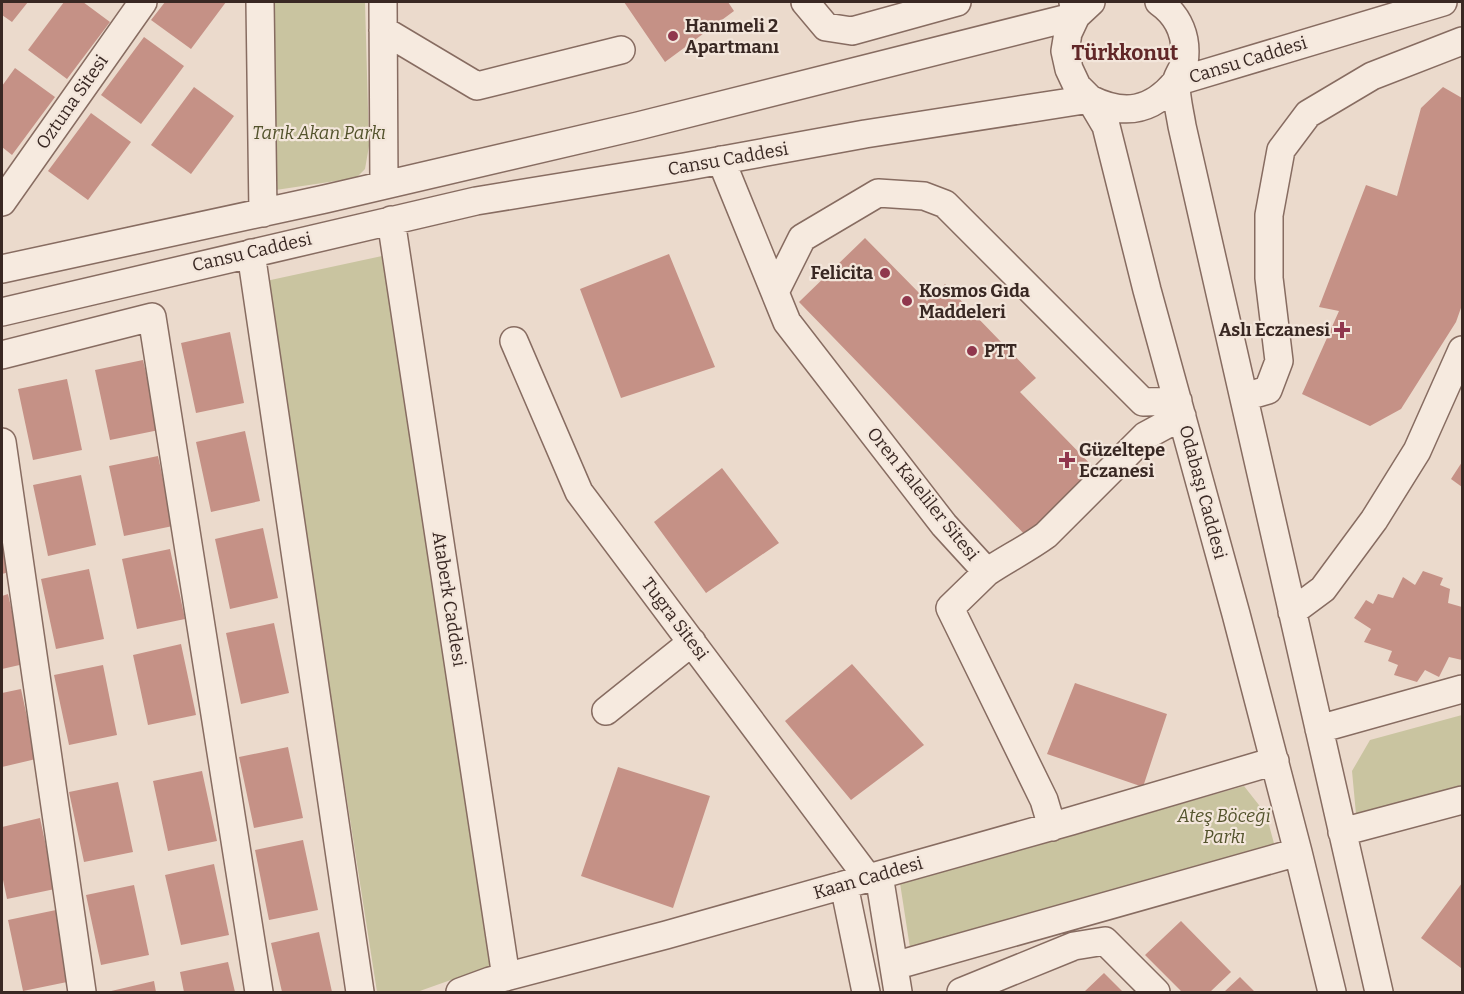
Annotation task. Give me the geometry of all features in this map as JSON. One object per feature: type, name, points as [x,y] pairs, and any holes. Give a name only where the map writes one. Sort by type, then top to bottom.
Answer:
[{"type":"street","name":"Oztuna Sitesi","points":[[2,202],[142,2]]},
{"type":"street","points":[[260,2],[263,213]]},
{"type":"street","points":[[383,2],[384,185]]},
{"type":"street","points":[[805,2],[826,27],[852,31],[957,2]]},
{"type":"street","points":[[1159,2],[1169,9],[1180,26],[1185,45],[1184,64],[1176,82],[1182,126],[1379,993]]},
{"type":"street","name":"Cansu Caddesi","points":[[2,312],[476,201],[865,134],[1090,99],[1120,110],[1137,109],[1152,104],[1166,95],[1176,82],[1443,2]]},
{"type":"street","name":"Cansu Caddesi","points":[[2,269],[263,213],[638,126],[1080,6]]},
{"type":"street","name":"Odabaşı Caddesi","points":[[1080,6],[1068,33],[1065,51],[1069,69],[1077,86],[1090,99],[1106,126],[1275,760],[1332,993]]},
{"type":"street","points":[[383,30],[477,86],[621,50]]},
{"type":"street","points":[[1244,397],[1268,390],[1279,361],[1269,278],[1269,215],[1281,150],[1308,114],[1317,108],[1372,76],[1462,41]]},
{"type":"street","name":"Oren Kaleliler Sitesi","points":[[721,160],[787,322],[944,525],[987,572],[950,608],[1044,801],[1052,826]]},
{"type":"street","points":[[775,292],[802,238],[878,194],[924,196],[945,204],[1143,402],[1180,409]]},
{"type":"street","name":"Ataberk Caddesi","points":[[391,220],[506,977]]},
{"type":"street","points":[[251,253],[360,993]]},
{"type":"street","points":[[2,355],[152,317],[259,993]]},
{"type":"street","name":"Tugra Sitesi","points":[[514,341],[579,492],[692,642],[864,879]]},
{"type":"street","points":[[1292,612],[1323,589],[1374,520],[1418,451],[1462,350]]},
{"type":"street","points":[[987,572],[1015,554],[1030,548],[1046,535],[1146,436],[1180,409]]},
{"type":"street","points":[[2,442],[82,993]]},
{"type":"street","points":[[606,711],[692,642]]},
{"type":"street","points":[[1318,729],[1462,689]]},
{"type":"street","name":"Kaan Caddesi","points":[[460,993],[506,977],[590,957],[1275,760]]},
{"type":"street","points":[[1342,832],[1462,800]]},
{"type":"street","points":[[894,966],[1298,852]]},
{"type":"street","points":[[864,879],[894,966],[898,993]]},
{"type":"street","points":[[864,879],[866,993]]},
{"type":"street","points":[[961,993],[1074,945],[1105,941],[1156,993]]},
{"type":"green space","name":"Tarık Akan Parkı","points":[[270,2],[365,2],[369,146],[365,169],[356,178],[269,191]]},
{"type":"green space","points":[[396,253],[493,965],[417,992],[377,992],[266,281]]},
{"type":"green space","points":[[1462,715],[1462,785],[1356,814],[1352,771],[1370,740]]},
{"type":"green space","name":"Ateş Böceği Parkı","points":[[1244,786],[1266,814],[1275,847],[910,948],[900,883]]},
{"type":"building","points":[[2,2],[28,2],[12,22],[2,15]]},
{"type":"building","points":[[64,2],[83,2],[110,22],[67,79],[28,50]]},
{"type":"building","points":[[165,2],[226,2],[191,49],[151,20]]},
{"type":"building","name":"Hanımeli 2 Apartmanı","points":[[624,2],[728,2],[734,11],[665,62]]},
{"type":"building","points":[[144,37],[184,66],[141,124],[101,95]]},
{"type":"building","points":[[15,68],[55,97],[12,155],[2,147],[2,86]]},
{"type":"building","points":[[194,87],[234,116],[191,174],[151,145]]},
{"type":"building","points":[[1443,87],[1462,98],[1462,305],[1456,322],[1401,409],[1370,426],[1302,394],[1339,311],[1319,307],[1366,185],[1397,196],[1421,108]]},
{"type":"building","points":[[91,113],[131,142],[88,200],[48,171]]},
{"type":"building","points":[[865,238],[927,301],[945,284],[1036,378],[1020,392],[1099,473],[1030,540],[799,302]]},
{"type":"building","points":[[669,254],[715,367],[621,398],[580,289]]},
{"type":"building","points":[[230,332],[244,403],[196,413],[181,343]]},
{"type":"building","points":[[143,360],[159,430],[110,440],[95,370]]},
{"type":"building","points":[[67,379],[82,450],[33,460],[18,389]]},
{"type":"building","points":[[245,431],[260,501],[211,512],[196,442]]},
{"type":"building","points":[[158,456],[173,526],[124,536],[109,466]]},
{"type":"building","points":[[1462,462],[1462,487],[1451,479]]},
{"type":"building","points":[[722,468],[779,543],[706,593],[654,522]]},
{"type":"building","points":[[81,475],[96,545],[48,556],[33,485]]},
{"type":"building","points":[[263,528],[278,598],[230,609],[215,539]]},
{"type":"building","points":[[2,541],[9,572],[2,574]]},
{"type":"building","points":[[170,549],[185,619],[137,629],[122,559]]},
{"type":"building","points":[[89,569],[104,639],[56,649],[41,579]]},
{"type":"building","points":[[1423,571],[1443,578],[1440,585],[1450,589],[1448,603],[1462,607],[1462,660],[1449,657],[1439,677],[1425,670],[1417,682],[1394,675],[1398,665],[1388,661],[1392,651],[1364,642],[1371,629],[1354,618],[1366,600],[1373,604],[1378,594],[1393,598],[1403,577],[1415,585]]},
{"type":"building","points":[[8,594],[24,664],[2,669],[2,596]]},
{"type":"building","points":[[274,623],[289,693],[241,704],[226,633]]},
{"type":"building","points":[[181,644],[196,715],[148,725],[133,655]]},
{"type":"building","points":[[852,664],[924,745],[851,800],[785,721]]},
{"type":"building","points":[[103,665],[117,735],[69,745],[54,675]]},
{"type":"building","points":[[1075,683],[1167,714],[1143,787],[1047,754]]},
{"type":"building","points":[[21,689],[36,759],[2,767],[2,693]]},
{"type":"building","points":[[288,747],[303,818],[254,828],[239,757]]},
{"type":"building","points":[[618,767],[710,796],[673,908],[581,876]]},
{"type":"building","points":[[202,771],[217,841],[168,851],[153,781]]},
{"type":"building","points":[[118,782],[133,852],[84,862],[69,792]]},
{"type":"building","points":[[40,818],[55,889],[7,899],[2,875],[2,827]]},
{"type":"building","points":[[303,840],[318,910],[269,920],[255,850]]},
{"type":"building","points":[[214,864],[229,935],[181,945],[165,875]]},
{"type":"building","points":[[1462,883],[1462,965],[1461,968],[1421,938]]},
{"type":"building","points":[[134,885],[149,955],[101,965],[86,895]]},
{"type":"building","points":[[56,910],[72,981],[23,991],[8,920]]},
{"type":"building","points":[[1181,921],[1231,972],[1210,992],[1182,992],[1145,955]]},
{"type":"building","points":[[319,932],[332,992],[282,992],[271,943]]},
{"type":"building","points":[[228,962],[235,992],[184,992],[180,972]]},
{"type":"building","points":[[1104,973],[1123,992],[1084,992]]},
{"type":"building","points":[[1240,977],[1255,992],[1224,992]]},
{"type":"building","points":[[154,981],[156,992],[107,992]]},
{"type":"place","name":"Hanımeli 2 Apartmanı","points":[[673,36]]},
{"type":"place","name":"Felicita","points":[[885,273]]},
{"type":"place","name":"Kosmos Gıda Maddeleri","points":[[907,301]]},
{"type":"place","name":"Aslı Eczanesi","points":[[1342,330]]},
{"type":"place","name":"PTT","points":[[972,351]]},
{"type":"place","name":"Güzeltepe Eczanesi","points":[[1067,460]]},
{"type":"district","name":"Türkkonut","points":[[1125,53]]}]
